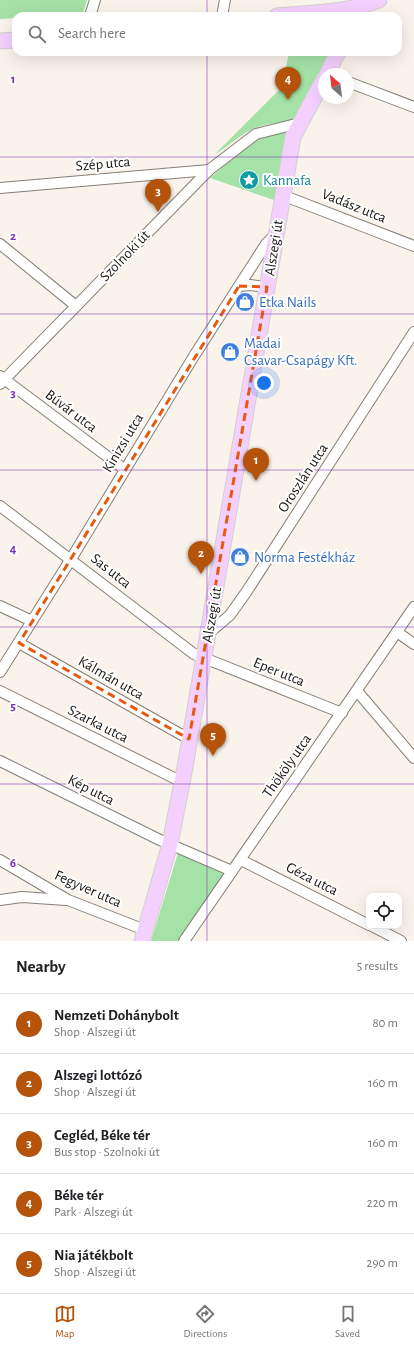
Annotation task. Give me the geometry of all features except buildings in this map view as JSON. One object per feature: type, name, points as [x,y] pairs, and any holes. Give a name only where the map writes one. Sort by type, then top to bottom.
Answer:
[{"type":"main road","points":[[345,12],[377,1]]},
{"type":"main road","points":[[0,41],[12,40]]},
{"type":"main road","points":[[330,68],[336,56]]},
{"type":"main road","name":"Alszegi út","points":[[143,935],[170,844],[182,782],[209,633],[293,137],[318,90]]},
{"type":"street","points":[[91,12],[95,0]]},
{"type":"street","points":[[223,12],[225,0]]},
{"type":"street","points":[[354,84],[414,107]]},
{"type":"street","name":"Szolnoki út","points":[[1,380],[76,306],[209,170],[256,134],[300,123]]},
{"type":"street","name":"Szép utca","points":[[0,188],[209,170]]},
{"type":"street","name":"Vadász utca","points":[[282,195],[414,246]]},
{"type":"street","name":"Kinizsi utca","points":[[0,672],[71,559],[124,469],[239,286],[266,244],[276,234]]},
{"type":"street","points":[[0,244],[76,306]]},
{"type":"street","points":[[239,286],[250,285],[267,287]]},
{"type":"street","name":"Oroszlán utca","points":[[209,633],[230,615],[247,591],[414,332]]},
{"type":"street","name":"Búvár utca","points":[[1,380],[124,469]]},
{"type":"street","name":"Sas utca","points":[[0,506],[194,654],[204,658]]},
{"type":"street","points":[[0,606],[32,621]]},
{"type":"street","name":"Thököly utca","points":[[184,941],[414,607]]},
{"type":"street","points":[[397,632],[414,644]]},
{"type":"street","name":"Kálmán utca","points":[[19,643],[189,739]]},
{"type":"street","name":"Eper utca","points":[[204,658],[342,713]]},
{"type":"street","name":"Szarka utca","points":[[0,691],[182,782]]},
{"type":"street","points":[[357,691],[414,758]]},
{"type":"street","name":"Kép utca","points":[[0,761],[170,844]]},
{"type":"street","points":[[170,844],[232,871]]},
{"type":"street","name":"Fegyver utca","points":[[0,860],[68,900],[143,935]]},
{"type":"street","name":"Géza utca","points":[[241,860],[366,923]]},
{"type":"street","points":[[0,900],[22,897],[68,900]]},
{"type":"street","points":[[378,929],[401,941]]},
{"type":"highlighted area","points":[[239,286],[267,287],[189,739],[19,643]]},
{"type":"green space","points":[[0,0],[87,0],[83,12],[12,12],[12,18],[0,19]]},
{"type":"green space","points":[[288,56],[332,56],[325,68],[318,68],[318,79],[295,119],[286,122],[267,124],[252,129],[215,154],[282,87]]},
{"type":"green space","points":[[285,132],[289,136],[274,200],[210,178],[255,139]]},
{"type":"green space","points":[[178,853],[224,874],[179,941],[151,941]]},
{"type":"place","name":"Béke tér","points":[[288,100]]},
{"type":"place","name":"Kannafa","points":[[249,180]]},
{"type":"place","name":"Cegléd, Béke tér","points":[[158,212]]},
{"type":"place","name":"Etka Nails","points":[[245,302]]},
{"type":"place","name":"Madai Csavar-Csapágy Kft.","points":[[230,352]]},
{"type":"place","name":"Nemzeti Dohánybolt","points":[[256,481]]},
{"type":"place","name":"Norma Festékház","points":[[240,557]]},
{"type":"place","name":"Alszegi lottózó","points":[[201,574]]},
{"type":"place","name":"Nia játékbolt","points":[[213,756]]}]
